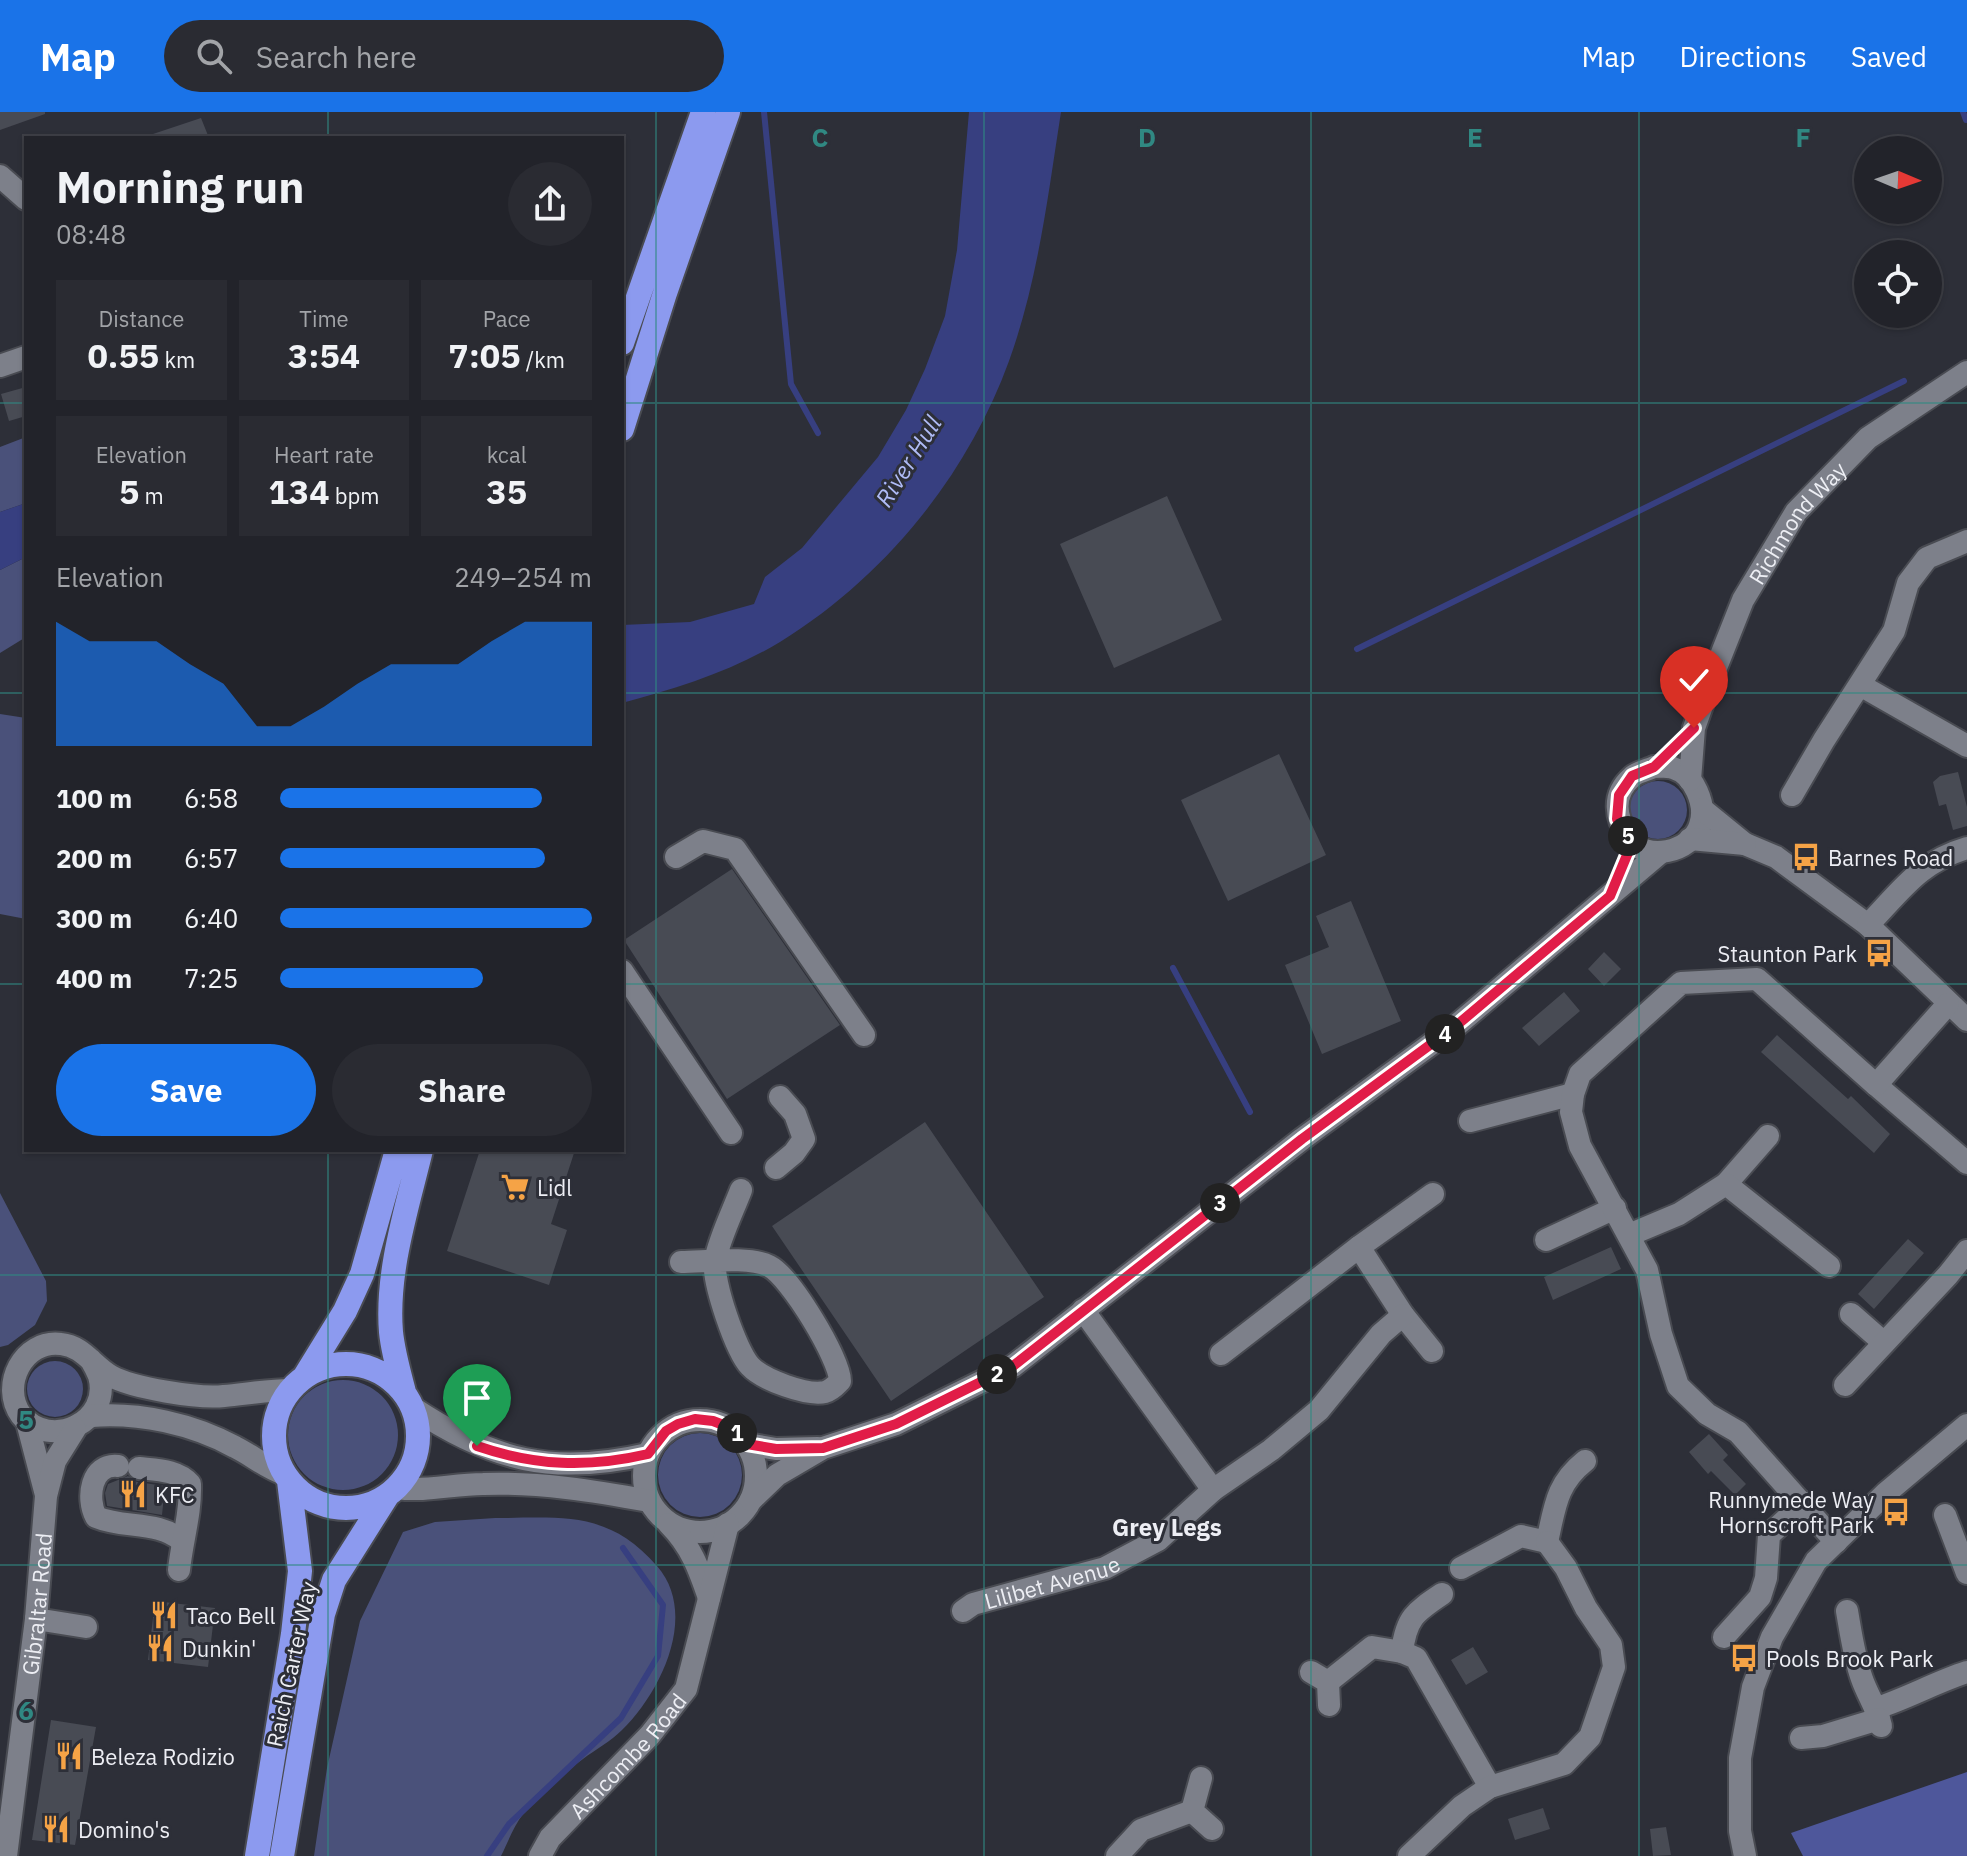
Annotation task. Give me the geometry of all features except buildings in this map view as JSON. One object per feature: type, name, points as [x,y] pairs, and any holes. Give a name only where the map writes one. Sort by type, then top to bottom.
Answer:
[{"type":"highway","points":[[624,337],[703,112]]},
{"type":"highway","points":[[624,423],[728,112]]},
{"type":"highway","points":[[396,1152],[362,1274],[345,1311],[276,1418],[275,1450],[286,1477],[302,1493],[317,1502],[335,1507],[353,1508],[371,1504],[392,1492],[407,1474],[416,1450],[417,1425],[391,1330],[393,1286],[401,1233],[421,1152]]},
{"type":"highway","points":[[298,1383],[322,1368],[358,1364],[391,1379],[408,1400]]},
{"type":"highway","name":"Raich Carter Way","points":[[257,1856],[293,1634],[300,1571],[286,1477]]},
{"type":"highway","name":"Raich Carter Way","points":[[282,1856],[323,1614],[334,1580],[392,1492]]},
{"type":"street","points":[[0,176],[24,197]]},
{"type":"street","points":[[0,366],[24,358]]},
{"type":"street","name":"Richmond Way","points":[[1690,780],[1694,728],[1743,600],[1796,512],[1868,438],[1967,372]]},
{"type":"street","points":[[1792,795],[1894,631],[1908,583],[1927,558],[1967,541]]},
{"type":"street","points":[[1860,685],[1967,746]]},
{"type":"street","name":"Richmond Way","points":[[1654,767],[1694,728]]},
{"type":"street","points":[[1654,767],[1674,768],[1690,780],[1702,809],[1700,827],[1690,839],[1677,848],[1661,852],[1645,851],[1632,843],[1617,819],[1619,795],[1632,776],[1654,767]]},
{"type":"street","points":[[1702,809],[1745,844],[1776,857],[1868,925],[1967,1020]]},
{"type":"street","points":[[1690,839],[1745,844]]},
{"type":"street","points":[[676,857],[703,841],[735,849],[864,1035]]},
{"type":"street","points":[[1610,896],[1632,843]]},
{"type":"street","points":[[1868,925],[1920,870],[1934,860],[1967,848]]},
{"type":"street","points":[[666,1520],[696,1532],[728,1524],[777,1475],[823,1448],[896,1424],[1013,1366],[1302,1139],[1457,1025],[1661,852]]},
{"type":"street","points":[[624,974],[731,1133]]},
{"type":"street","points":[[1836,1542],[1738,1432],[1707,1414],[1678,1386],[1661,1334],[1647,1270],[1580,1146],[1571,1112],[1573,1094],[1580,1074],[1681,983],[1757,979],[1967,1163]]},
{"type":"street","points":[[1876,1085],[1948,1004]]},
{"type":"street","points":[[1470,1121],[1573,1094]]},
{"type":"street","points":[[776,1168],[794,1153],[804,1139],[795,1114],[780,1097]]},
{"type":"street","points":[[1629,1235],[1679,1214],[1726,1184],[1768,1136]]},
{"type":"street","points":[[1726,1184],[1829,1266]]},
{"type":"street","points":[[681,1262],[715,1261],[769,1266],[784,1279],[818,1327],[834,1356],[840,1381],[831,1390],[811,1392],[785,1386],[751,1368],[740,1351],[717,1281],[715,1261],[741,1190]]},
{"type":"street","points":[[1221,1354],[1433,1194]]},
{"type":"street","points":[[1546,1240],[1615,1208]]},
{"type":"street","points":[[1359,1247],[1403,1315],[1432,1351]]},
{"type":"street","points":[[1845,1385],[1967,1251]]},
{"type":"street","points":[[1083,1310],[1213,1490]]},
{"type":"street","points":[[1851,1314],[1884,1343]]},
{"type":"street","name":"Lilibet Avenue","points":[[963,1611],[973,1604],[1105,1568],[1158,1540],[1213,1490],[1271,1450],[1319,1410],[1381,1334],[1403,1315]]},
{"type":"street","points":[[286,1477],[209,1434],[144,1418],[83,1422],[60,1432],[45,1431],[27,1422],[19,1412],[6,1376],[30,1352],[44,1345],[60,1343],[77,1349],[111,1376],[183,1394],[222,1397],[298,1383]]},
{"type":"street","points":[[83,1422],[100,1398],[100,1378],[91,1360]]},
{"type":"street","points":[[408,1400],[451,1433],[477,1446],[533,1461],[591,1464],[648,1454]]},
{"type":"street","points":[[709,1599],[698,1564],[686,1540],[649,1501],[644,1477],[648,1454],[666,1431],[678,1424],[695,1419],[726,1426],[747,1444],[754,1458],[756,1472],[751,1500]]},
{"type":"street","name":"Gibraltar Road","points":[[27,1422],[46,1496]]},
{"type":"street","name":"Gibraltar Road","points":[[6,1856],[36,1619],[46,1496],[55,1461],[83,1422]]},
{"type":"street","points":[[1745,1856],[1740,1831],[1740,1758],[1753,1687],[1772,1637],[1816,1561],[1886,1493],[1967,1425]]},
{"type":"street","points":[[747,1444],[776,1449],[823,1448]]},
{"type":"street","points":[[1547,1542],[1560,1488],[1570,1473],[1585,1461]]},
{"type":"street","points":[[179,1570],[182,1541],[188,1529],[190,1484],[184,1476],[106,1465],[99,1470],[94,1478],[92,1509],[96,1517],[172,1532],[182,1541]]},
{"type":"street","points":[[392,1492],[482,1483],[608,1493],[649,1501]]},
{"type":"street","points":[[1724,1637],[1760,1597],[1766,1578],[1769,1535],[1804,1503]]},
{"type":"street","points":[[1945,1515],[1967,1573]]},
{"type":"street","name":"Ashcombe Road","points":[[540,1856],[550,1838],[650,1735],[686,1689],[728,1524]]},
{"type":"street","points":[[1409,1856],[1462,1806],[1490,1787],[1564,1764],[1590,1737],[1614,1667],[1611,1645],[1586,1608],[1566,1568],[1547,1542],[1521,1536],[1461,1568]]},
{"type":"street","points":[[1402,1652],[1404,1631],[1415,1612],[1442,1594]]},
{"type":"street","points":[[1847,1611],[1854,1656],[1879,1717]]},
{"type":"street","points":[[36,1619],[86,1627]]},
{"type":"street","points":[[1329,1705],[1320,1677],[1372,1647],[1402,1652],[1416,1658],[1490,1787]]},
{"type":"street","points":[[1801,1738],[1823,1736],[1879,1717],[1903,1700],[1967,1672]]},
{"type":"street","points":[[1192,1811],[1201,1778]]},
{"type":"street","points":[[1192,1811],[1212,1829]]},
{"type":"street","points":[[1117,1856],[1141,1830],[1192,1811]]},
{"type":"shaded area","points":[[24,438],[24,504],[0,512],[0,447]]},
{"type":"shaded area","points":[[24,558],[24,638],[0,653],[0,570]]},
{"type":"shaded area","points":[[0,714],[24,718],[24,919],[0,914]]},
{"type":"shaded area","points":[[1658,781],[1669,783],[1678,790],[1685,799],[1685,821],[1678,830],[1669,837],[1658,839],[1647,837],[1638,830],[1631,821],[1629,810],[1631,799],[1638,790],[1647,783]]},
{"type":"shaded area","points":[[0,1193],[46,1281],[47,1301],[35,1325],[8,1345],[0,1347]]},
{"type":"shaded area","points":[[55,1361],[75,1369],[83,1389],[75,1409],[55,1417],[35,1409],[27,1389],[35,1369]]},
{"type":"shaded area","points":[[343,1380],[364,1384],[382,1396],[394,1414],[398,1435],[394,1456],[382,1474],[364,1486],[343,1490],[322,1486],[304,1474],[292,1456],[288,1435],[292,1414],[304,1396],[322,1384]]},
{"type":"shaded area","points":[[692,1433],[708,1433],[724,1440],[735,1451],[742,1475],[739,1491],[730,1505],[708,1517],[692,1517],[676,1510],[665,1499],[658,1483],[658,1467],[665,1451],[676,1440]]},
{"type":"shaded area","points":[[563,1518],[602,1526],[639,1548],[657,1566],[669,1585],[675,1607],[675,1629],[670,1652],[650,1695],[622,1730],[559,1777],[530,1806],[517,1823],[501,1856],[314,1856],[327,1768],[360,1621],[403,1532],[435,1522]]},
{"type":"shaded area","points":[[1967,1772],[1967,1856],[1803,1856],[1791,1833]]},
{"type":"water","name":"River Hull","points":[[969,112],[1061,112],[1041,238],[1019,331],[991,403],[946,483],[888,555],[818,616],[780,642],[723,670],[624,702],[624,625],[690,622],[754,604],[765,577],[802,548],[878,457],[906,410],[925,369],[945,316],[957,250]]},
{"type":"water","points":[[24,504],[24,558],[0,570],[0,512]]},
{"type":"waterway","points":[[764,112],[791,384],[818,433]]},
{"type":"waterway","points":[[1963,112],[1966,120]]},
{"type":"waterway","points":[[1357,649],[1904,381]]},
{"type":"waterway","points":[[1173,968],[1250,1112]]},
{"type":"waterway","points":[[487,1856],[509,1824],[621,1718],[658,1656],[663,1605],[623,1548]]},
{"type":"place","name":"Barnes Road","points":[[1806,857]]},
{"type":"place","name":"Staunton Park","points":[[1879,953]]},
{"type":"place","name":"Lidl","points":[[515,1187]]},
{"type":"place","name":"KFC","points":[[133,1494]]},
{"type":"place","name":"Runnymede Way Hornscroft Park","points":[[1896,1512]]},
{"type":"place","name":"Taco Bell","points":[[164,1615]]},
{"type":"place","name":"Dunkin'","points":[[160,1648]]},
{"type":"place","name":"Pools Brook Park","points":[[1744,1658]]},
{"type":"place","name":"Beleza Rodizio","points":[[69,1756]]},
{"type":"place","name":"Domino's","points":[[56,1829]]},
{"type":"district","name":"Grey Legs","points":[[1167,1527]]},
{"type":"route","points":[[477,1446],[533,1461],[562,1464],[620,1461],[648,1454],[666,1431],[695,1419],[726,1426],[747,1444],[776,1449],[823,1448],[896,1424],[1013,1366],[1302,1139],[1457,1025],[1610,896],[1632,843],[1617,819],[1619,795],[1632,776],[1654,767],[1694,728]]}]
